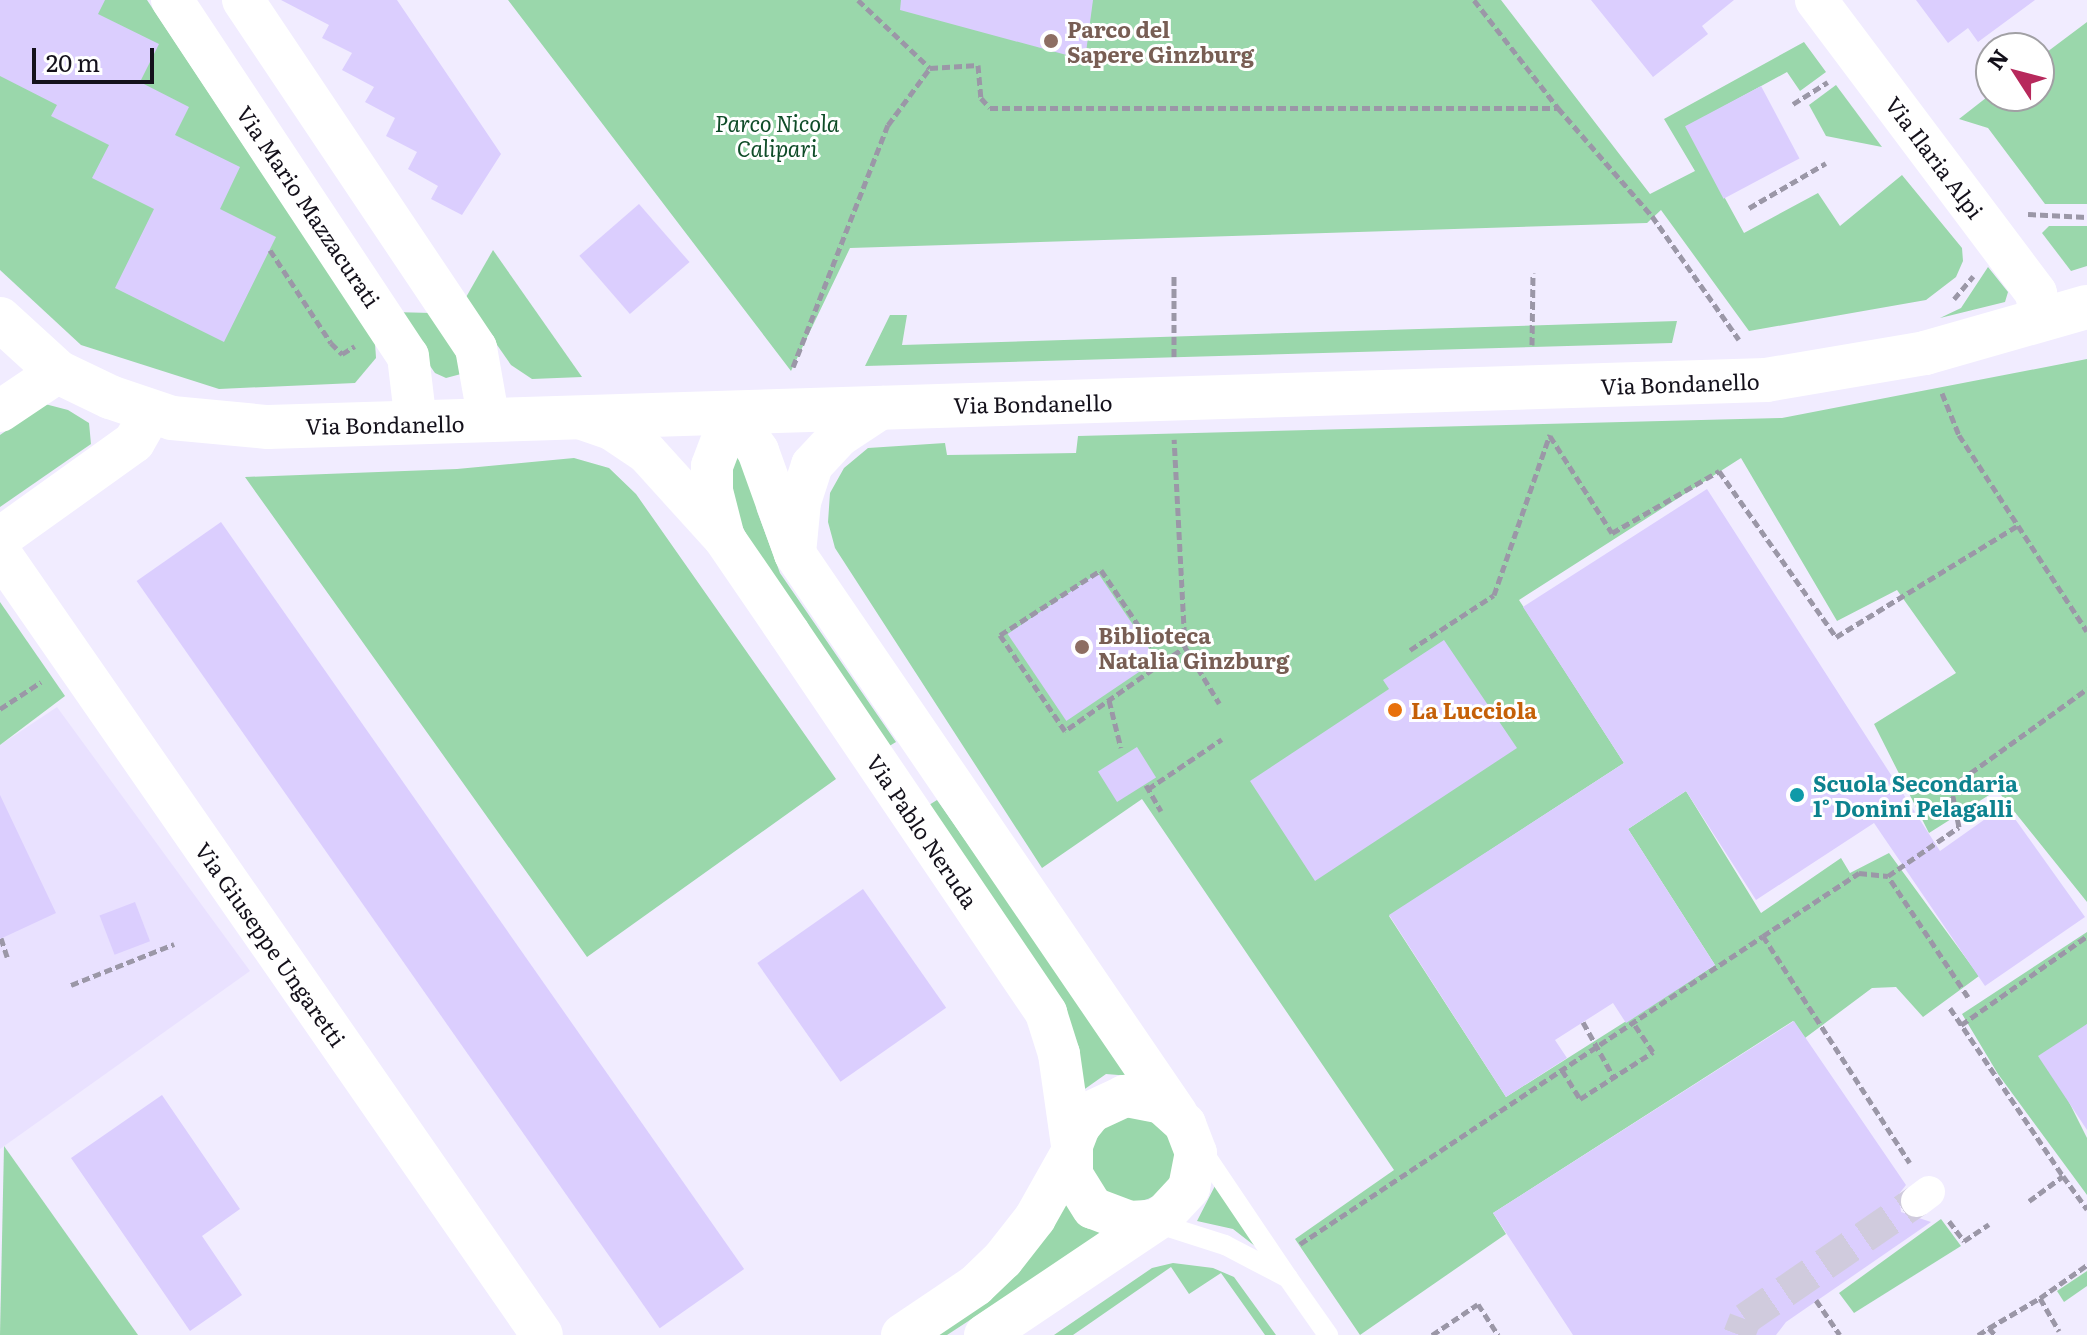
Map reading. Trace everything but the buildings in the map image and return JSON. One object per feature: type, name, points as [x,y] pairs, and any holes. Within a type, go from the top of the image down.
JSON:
[{"type":"street","name":"Via Mario Mazzacurati","points":[[172,0],[408,356],[416,423]]},
{"type":"street","points":[[243,0],[476,348],[489,421]]},
{"type":"street","name":"Via Ilaria Alpi","points":[[1816,0],[2036,293],[2041,320]]},
{"type":"street","name":"Via Bondanello","points":[[0,319],[58,372],[151,413],[268,427],[1766,380],[1925,353],[2087,307]]},
{"type":"street","points":[[0,411],[58,372]]},
{"type":"street","points":[[795,554],[800,502],[812,465],[839,436],[883,407]]},
{"type":"street","points":[[0,538],[134,442],[151,413]]},
{"type":"street","points":[[732,413],[758,451],[795,554],[1184,1124],[1196,1162],[1189,1188],[1165,1214],[1148,1221],[985,1335]]},
{"type":"street","name":"Via Pablo Neruda","points":[[724,538],[714,501],[712,466],[732,413]]},
{"type":"street","name":"Via Pablo Neruda","points":[[579,418],[632,440],[724,538],[1046,1013],[1059,1054],[1071,1150]]},
{"type":"street","name":"Via Giuseppe Ungaretti","points":[[0,553],[542,1335]]},
{"type":"street","points":[[889,780],[929,752]]},
{"type":"street","points":[[902,1335],[976,1285],[1003,1259],[1035,1218],[1091,1112],[1125,1096],[1162,1103],[1184,1124]]},
{"type":"street","points":[[1071,1150],[1072,1175],[1093,1208],[1129,1222],[1148,1221]]},
{"type":"lane","points":[[1184,1124],[1328,1335]]},
{"type":"lane","points":[[1148,1221],[1225,1245],[1288,1278]]},
{"type":"path","points":[[858,0],[930,68],[978,65],[981,98],[990,108],[1558,108]]},
{"type":"path","points":[[1474,0],[1558,108],[1652,216],[1744,347]]},
{"type":"path","points":[[791,371],[888,125],[930,68]]},
{"type":"path","points":[[1793,104],[1838,75]]},
{"type":"path","points":[[1749,208],[1826,163]]},
{"type":"path","points":[[2022,214],[2087,217]]},
{"type":"path","points":[[270,250],[342,354],[355,347],[362,334]]},
{"type":"path","points":[[1531,358],[1533,273]]},
{"type":"path","points":[[1174,276],[1174,370]]},
{"type":"path","points":[[1925,353],[1959,435],[2087,631]]},
{"type":"path","points":[[1410,650],[1494,595],[1553,426]]},
{"type":"path","points":[[1173,428],[1185,647],[1219,703]]},
{"type":"path","points":[[1550,436],[1612,533],[1719,471],[1836,637],[2017,526]]},
{"type":"path","points":[[1163,662],[1101,570],[1000,635],[1065,731],[1185,647]]},
{"type":"path","points":[[0,709],[51,675]]},
{"type":"path","points":[[1297,1246],[1859,873],[1888,876],[1959,827],[1951,787],[2087,689]]},
{"type":"path","points":[[1109,700],[1121,748]]},
{"type":"path","points":[[1161,811],[1147,787],[1222,739]]},
{"type":"path","points":[[1888,876],[1968,997]]},
{"type":"path","points":[[1763,936],[1923,1196],[1964,1241],[1989,1224]]},
{"type":"path","points":[[1961,1025],[2087,936]]},
{"type":"path","points":[[1,938],[7,957]]},
{"type":"path","points":[[71,985],[174,944]]},
{"type":"path","points":[[1950,1008],[2087,1209]]},
{"type":"path","points":[[1583,1022],[1613,1076]]},
{"type":"path","points":[[1562,1070],[1580,1099],[1653,1052],[1633,1022]]},
{"type":"path","points":[[2029,1201],[2063,1176]]},
{"type":"path","points":[[1978,1335],[2087,1265]]},
{"type":"path","points":[[2040,1298],[2059,1331]]},
{"type":"path","points":[[1816,1300],[1840,1335]]},
{"type":"path","points":[[1432,1335],[1478,1304],[1498,1335]]},
{"type":"path","points":[[1989,1328],[1995,1335]]},
{"type":"shaded area","points":[[57,707],[250,971],[0,1149],[0,745]]},
{"type":"green space","points":[[0,0],[147,0],[375,343],[376,358],[355,383],[219,389],[81,345],[0,270]]},
{"type":"green space","name":"Parco Nicola Calipari","points":[[508,0],[1501,0],[1650,194],[1695,171],[1664,119],[1804,42],[1826,72],[1800,91],[1787,72],[1686,127],[1744,233],[1818,193],[1840,226],[1902,175],[1962,248],[1963,261],[1956,277],[1926,300],[1749,331],[1661,210],[1647,223],[850,248],[791,371]]},
{"type":"green space","points":[[2087,22],[2087,204],[2045,204],[1988,128],[1959,119],[1975,106],[1975,112],[2055,112],[2055,46]]},
{"type":"green space","points":[[1836,85],[1882,147],[1826,136],[1809,105]]},
{"type":"green space","points":[[2049,226],[2087,226],[2087,266],[2071,271],[2042,233]]},
{"type":"green space","points":[[493,250],[582,377],[532,379],[511,365],[465,299]]},
{"type":"green space","points":[[1988,267],[2008,292],[2005,302],[1940,318],[1961,308]]},
{"type":"green space","points":[[392,312],[432,313],[466,367],[461,374],[446,378],[435,373]]},
{"type":"green space","points":[[890,315],[907,315],[902,345],[1677,321],[1672,343],[865,366]]},
{"type":"green space","points":[[2087,359],[2087,902],[1997,790],[1929,833],[1874,724],[1956,673],[1897,590],[1837,621],[1741,458],[1519,600],[1624,763],[1389,916],[1506,1097],[1715,965],[1628,829],[1686,791],[1761,913],[1841,858],[1850,873],[1889,853],[1979,976],[1923,1017],[1896,987],[1872,988],[1805,1038],[1793,1021],[1493,1213],[1506,1234],[1360,1335],[1295,1239],[1394,1170],[1142,799],[1042,868],[835,548],[828,522],[830,493],[844,468],[868,448],[945,443],[947,455],[1076,453],[1078,436],[1782,418]]},
{"type":"green space","points":[[45,404],[68,410],[89,423],[91,444],[0,507],[0,435]]},
{"type":"green space","points":[[745,448],[757,511],[780,573],[896,742],[886,748],[771,582],[739,520],[722,458]]},
{"type":"green space","points":[[574,458],[609,468],[636,494],[836,779],[587,957],[245,477],[457,469]]},
{"type":"green space","points":[[0,602],[65,696],[0,745]]},
{"type":"green space","points":[[937,800],[1131,1076],[1106,1074],[1082,1091],[929,805]]},
{"type":"green space","points":[[2087,932],[2087,1024],[2069,1102],[2087,1138],[2087,1195],[1998,1074],[1962,1014]]},
{"type":"green space","points":[[1132,1116],[1156,1123],[1168,1135],[1175,1159],[1168,1183],[1156,1195],[1132,1202],[1108,1195],[1096,1183],[1089,1159],[1096,1135],[1108,1123]]},
{"type":"green space","points":[[4,1146],[138,1335],[0,1335]]},
{"type":"green space","points":[[1217,1182],[1269,1257],[1233,1229],[1197,1221]]},
{"type":"green space","points":[[1065,1199],[1105,1232],[947,1335],[929,1335]]},
{"type":"green space","points":[[1941,1219],[1961,1246],[1854,1313],[1839,1293]]},
{"type":"green space","points":[[1173,1263],[1213,1268],[1234,1277],[1276,1335],[1265,1335],[1221,1273],[1189,1294],[1171,1267],[1073,1335],[1054,1335],[1152,1268]]},
{"type":"green space","points":[[2087,1271],[2087,1286],[2064,1302],[2057,1291]]},
{"type":"tunnel","points":[[1739,1335],[1745,1319],[1917,1201]]},
{"type":"place","name":"Parco del Sapere Ginzburg","points":[[1051,41]]},
{"type":"place","name":"Biblioteca Natalia Ginzburg","points":[[1082,647]]},
{"type":"place","name":"La Lucciola","points":[[1395,710]]},
{"type":"place","name":"Scuola Secondaria 1° Donini Pelagalli","points":[[1797,795]]}]
